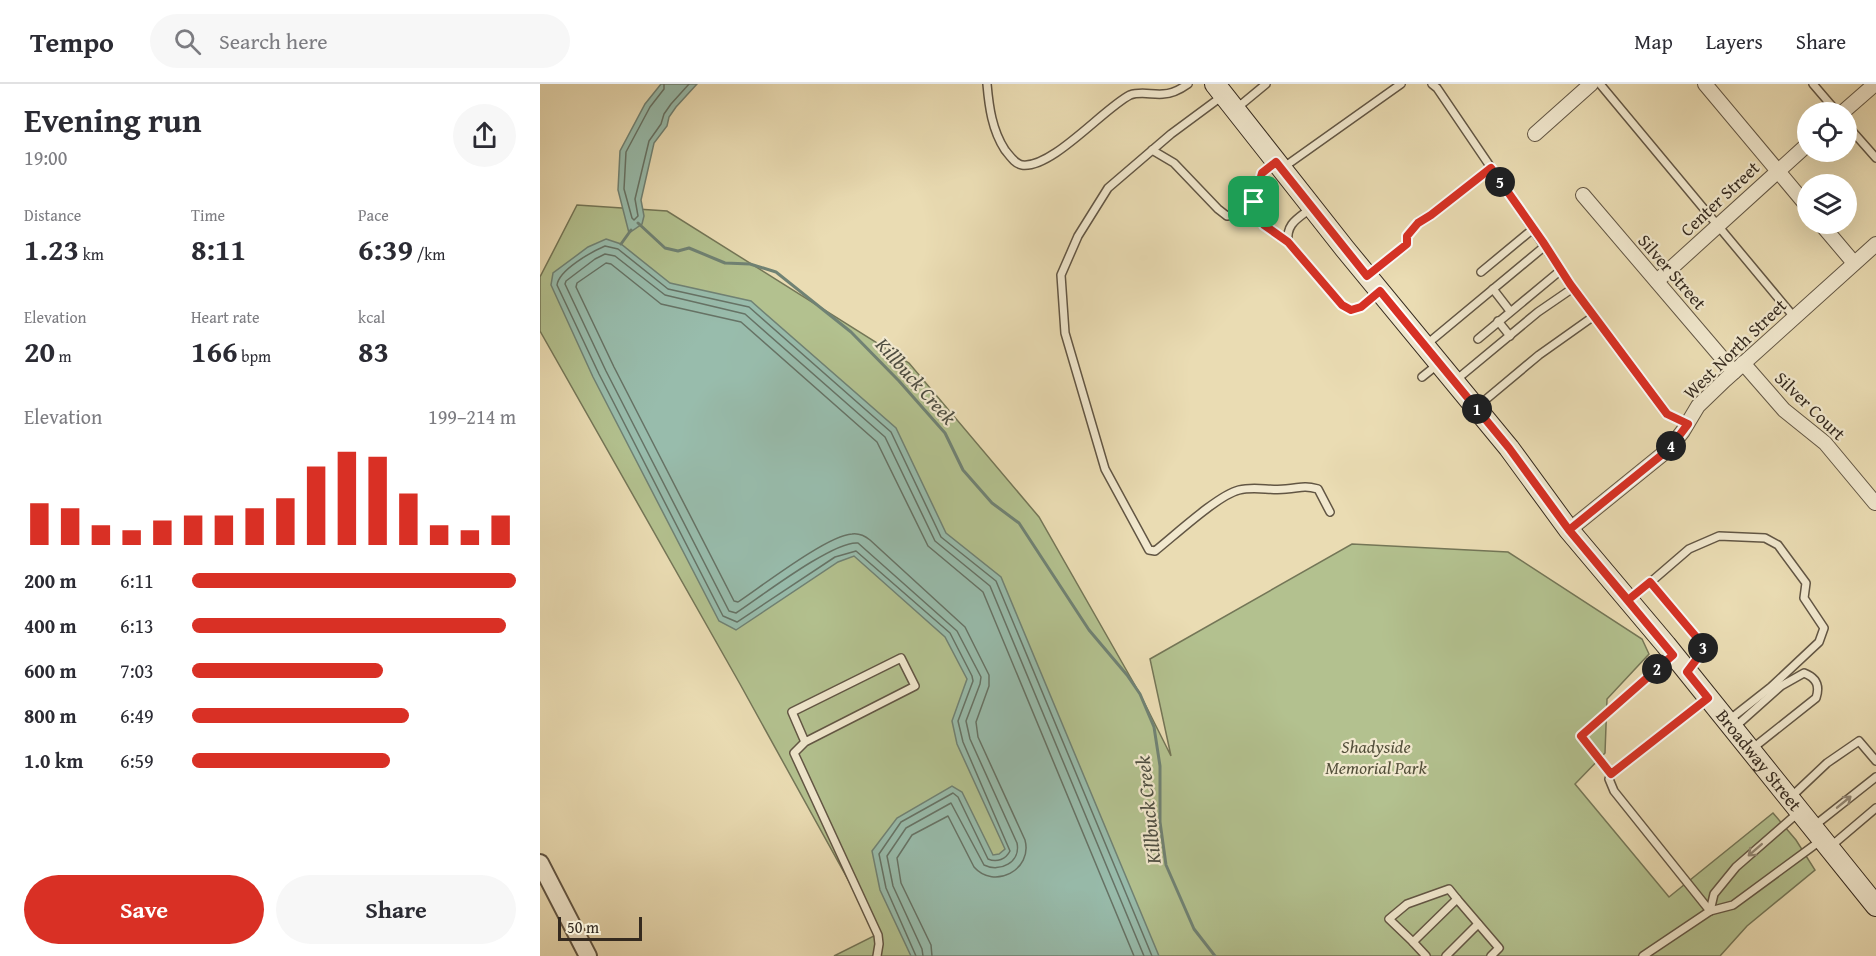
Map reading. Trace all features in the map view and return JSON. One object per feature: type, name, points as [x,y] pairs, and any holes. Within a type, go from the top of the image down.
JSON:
[{"type":"main road","name":"Broadway Street","points":[[1224,96],[1373,283],[1509,448],[1569,530],[1876,906]]},
{"type":"street","points":[[1535,134],[1591,84]]},
{"type":"street","points":[[1705,84],[1797,195]]},
{"type":"street","points":[[1854,102],[1875,84]]},
{"type":"street","name":"Center Street","points":[[1657,281],[1797,154]]},
{"type":"street","name":"Silver Street","points":[[1583,195],[1657,281],[1738,368]]},
{"type":"street","points":[[1829,234],[1854,263]]},
{"type":"street","name":"West North Street","points":[[1569,530],[1669,449],[1698,406],[1876,244]]},
{"type":"street","name":"Silver Court","points":[[1738,368],[1825,443],[1875,502]]},
{"type":"street","points":[[540,863],[588,956]]},
{"type":"lane","points":[[987,84],[988,102],[994,126],[1004,148],[1013,160],[1021,165],[1043,160],[1071,142],[1132,94],[1163,94],[1176,91],[1188,84]]},
{"type":"lane","points":[[1266,84],[1224,96],[1152,150],[1108,188],[1078,236],[1060,275],[1065,333],[1105,469],[1149,550],[1155,551],[1224,497],[1238,490],[1285,489],[1305,486],[1318,489],[1330,512]]},
{"type":"lane","points":[[1152,150],[1174,163],[1227,216],[1239,214],[1254,202],[1262,173],[1279,165],[1401,84]]},
{"type":"lane","points":[[1432,84],[1437,87],[1573,288],[1667,414],[1688,424]]},
{"type":"lane","points":[[1600,84],[1794,317]]},
{"type":"lane","points":[[1813,84],[1828,102]]},
{"type":"lane","points":[[1857,136],[1876,158]]},
{"type":"lane","points":[[1254,202],[1264,225],[1288,242],[1342,305],[1351,310],[1361,307],[1373,283],[1407,244],[1407,236],[1418,223],[1491,168]]},
{"type":"lane","points":[[1288,242],[1287,232],[1292,223],[1312,207]]},
{"type":"lane","points":[[1481,272],[1533,229]]},
{"type":"lane","points":[[1425,345],[1545,246]]},
{"type":"lane","points":[[1478,339],[1561,270]]},
{"type":"lane","points":[[1454,381],[1538,312],[1573,288]]},
{"type":"lane","points":[[1493,290],[1510,311]]},
{"type":"lane","points":[[1476,407],[1539,355],[1594,316]]},
{"type":"lane","points":[[1498,321],[1510,336]]},
{"type":"lane","points":[[1422,377],[1439,363]]},
{"type":"lane","points":[[1628,600],[1689,549],[1719,536],[1765,538],[1778,545],[1806,584],[1804,597],[1824,628],[1819,642],[1730,725]]},
{"type":"lane","points":[[1650,582],[1703,645],[1702,652],[1687,672]]},
{"type":"lane","points":[[1673,655],[1581,736],[1611,774],[1610,786],[1710,911]]},
{"type":"lane","points":[[805,742],[792,712],[901,658],[915,686],[805,742],[794,753],[878,935],[877,956]]},
{"type":"lane","points":[[1730,725],[1795,677],[1804,673],[1811,675],[1817,682],[1819,689],[1816,698],[1750,750]]},
{"type":"lane","points":[[1611,774],[1708,698]]},
{"type":"lane","points":[[1710,911],[1714,894],[1794,805],[1827,763],[1859,741],[1876,761]]},
{"type":"lane","points":[[1821,838],[1876,777]]},
{"type":"lane","points":[[1643,956],[1710,911],[1734,905],[1821,838],[1876,808]]},
{"type":"lane","points":[[1426,956],[1389,919],[1407,904],[1449,889],[1499,948],[1491,956]]},
{"type":"lane","points":[[1413,942],[1457,899]]},
{"type":"lane","points":[[1446,956],[1478,924]]},
{"type":"green space","name":"Shadyside Memorial Park","points":[[577,205],[667,211],[909,363],[1039,517],[1140,694],[1171,756],[1150,659],[1352,544],[1508,552],[1642,639],[1649,654],[1607,699],[1605,753],[1575,784],[1669,897],[1773,813],[1796,840],[1815,870],[1747,926],[1720,956],[834,956],[878,934],[740,684],[540,331],[540,277]]},
{"type":"water","points":[[661,84],[697,84],[676,107],[669,117],[667,126],[654,143],[641,200],[644,216],[642,224],[629,233],[618,190],[620,151],[645,104]]},
{"type":"water","points":[[606,239],[621,244],[670,283],[751,301],[896,428],[946,533],[1001,577],[1159,956],[911,956],[880,890],[872,851],[897,818],[952,786],[962,792],[993,855],[1005,849],[957,744],[952,721],[967,679],[945,637],[854,556],[838,562],[736,630],[719,621],[593,377],[551,285],[553,273],[588,247]]},
{"type":"waterway","name":"Killbuck Creek","points":[[638,223],[665,248],[678,251],[689,248],[725,263],[750,264],[776,272],[851,332],[899,381],[945,433],[963,470],[992,503],[1019,523],[1089,630],[1140,694],[1154,727],[1160,766],[1160,822],[1166,865],[1194,929],[1215,956]]},
{"type":"waterway","points":[[621,244],[631,230]]},
{"type":"route","points":[[1254,202],[1257,184],[1262,173],[1276,162],[1367,276],[1407,244],[1407,236],[1418,223],[1491,168],[1570,284],[1667,414],[1688,424],[1669,449],[1569,530],[1628,600],[1650,582],[1704,649],[1687,672],[1708,698],[1611,774],[1581,736],[1673,655],[1569,530],[1509,448],[1380,291],[1361,307],[1351,310],[1342,305],[1288,242],[1264,225],[1254,202]]}]
